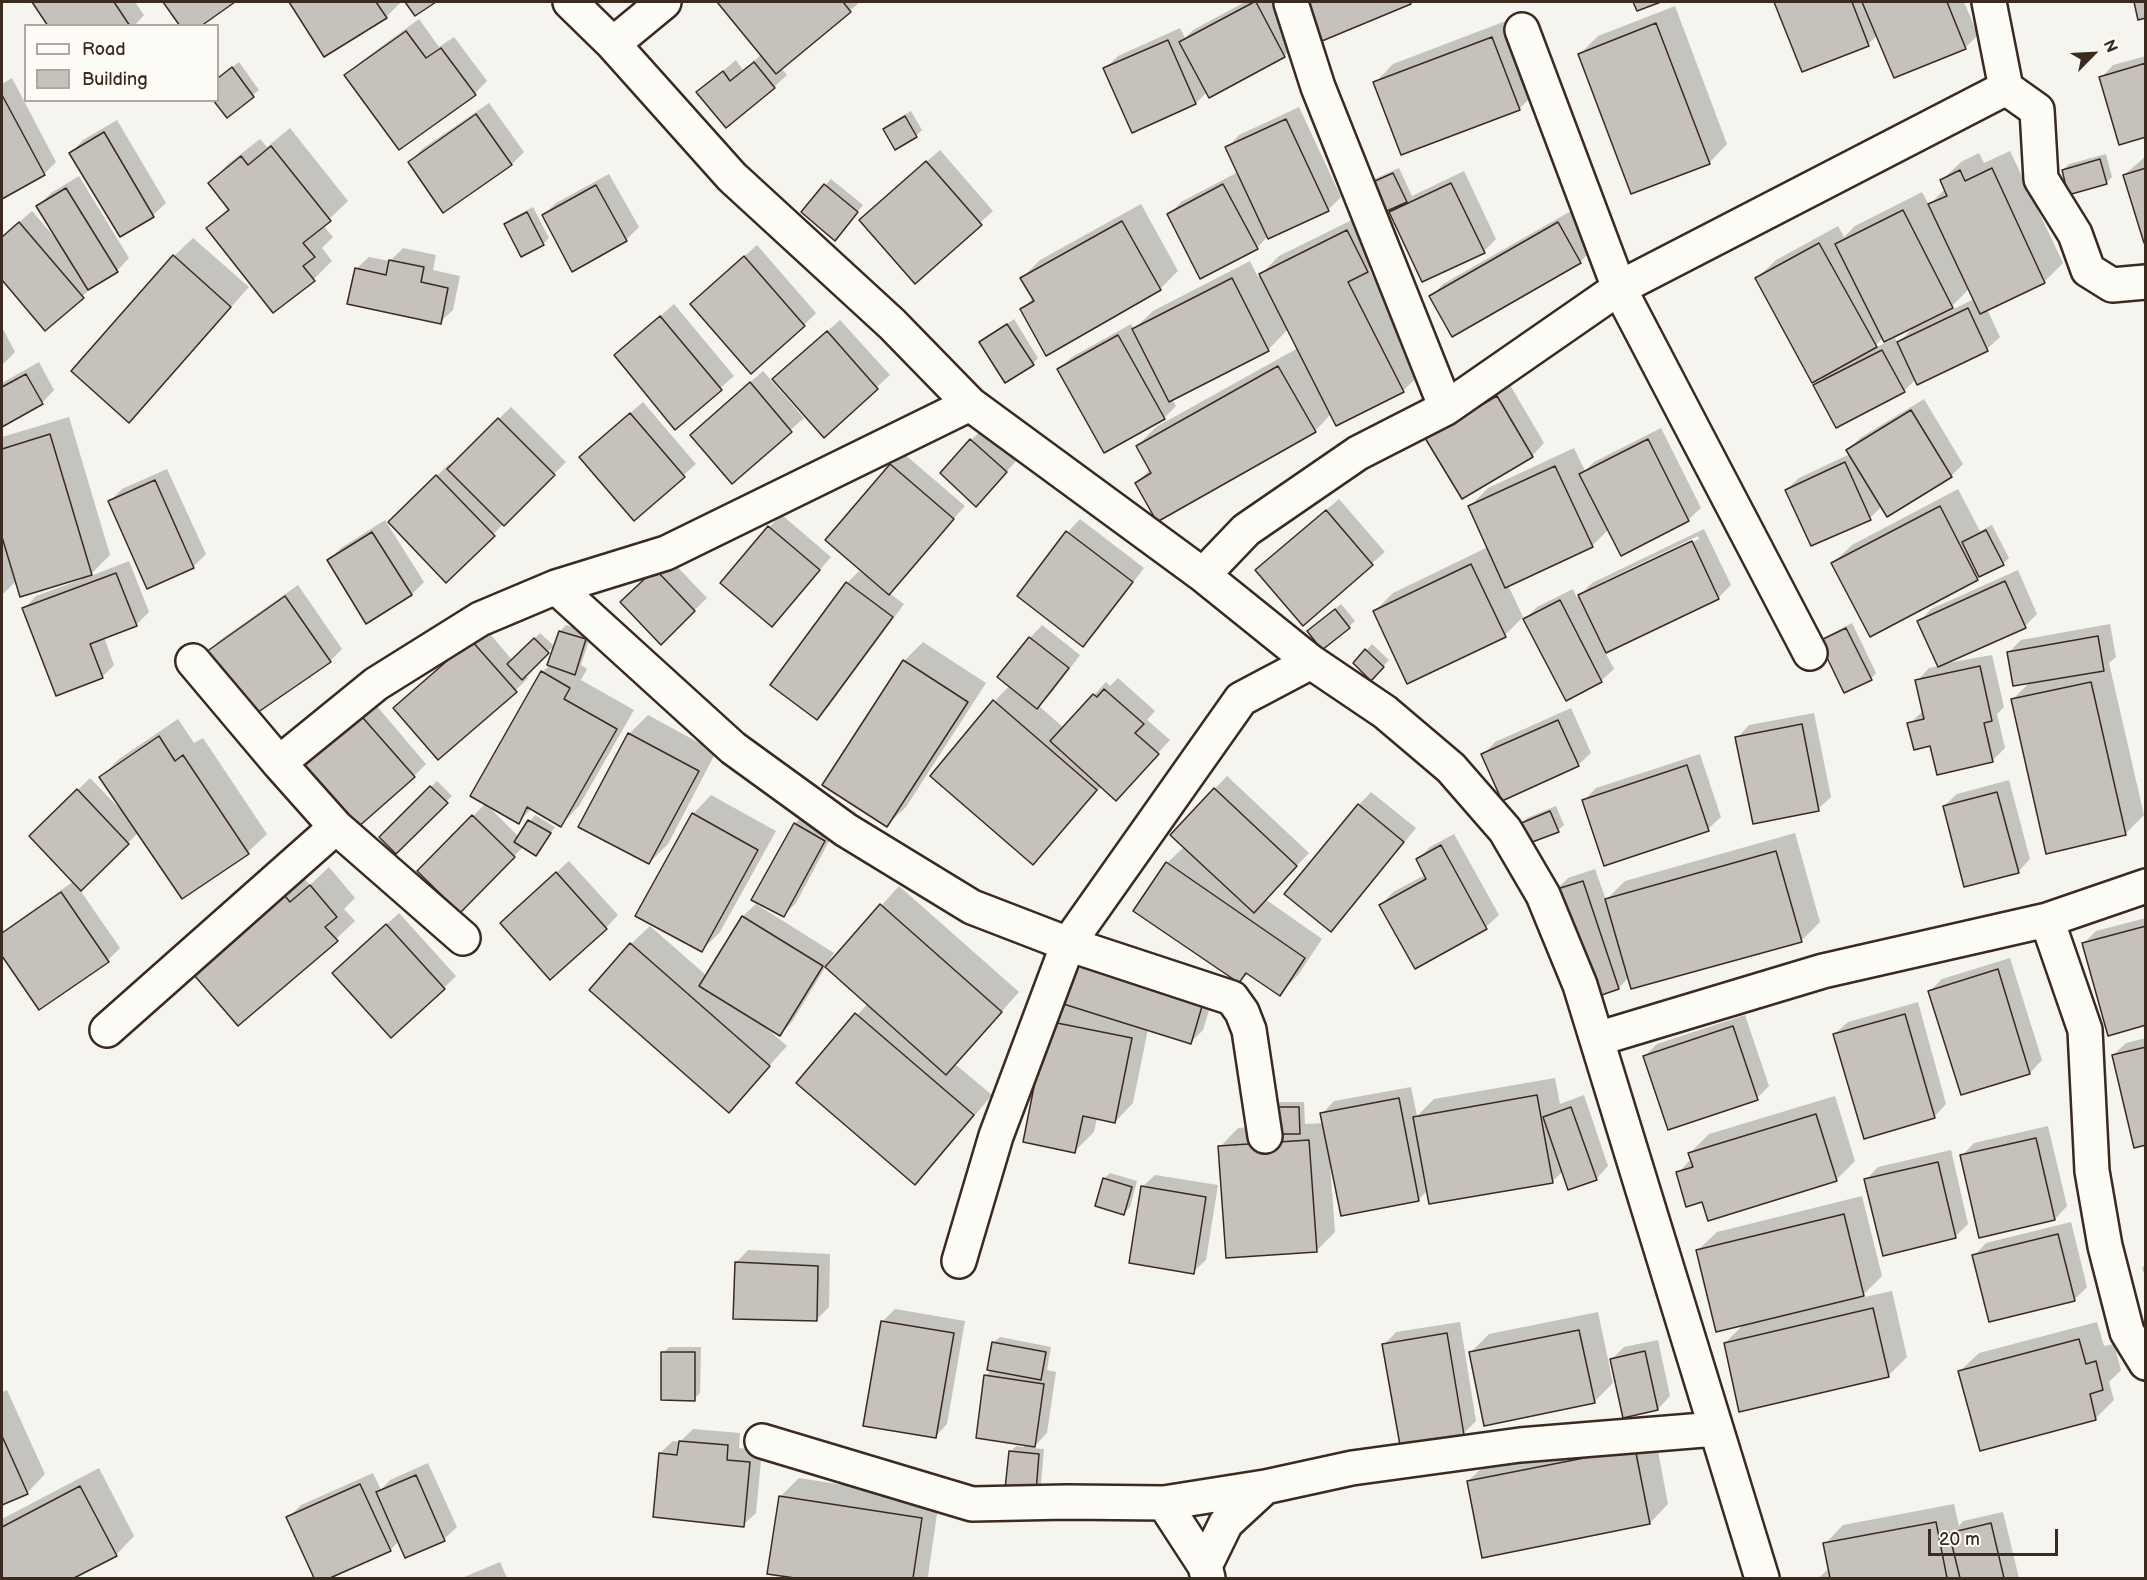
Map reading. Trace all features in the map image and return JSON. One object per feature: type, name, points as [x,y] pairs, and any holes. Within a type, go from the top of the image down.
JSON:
[{"type":"street","points":[[570,2],[613,44],[732,177],[892,324],[970,404],[1203,575],[1311,662],[1385,712],[1451,768],[1505,830],[1543,895],[1580,985],[1762,1578]]},
{"type":"street","points":[[613,44],[664,2]]},
{"type":"street","points":[[1989,2],[2006,88],[2037,110],[2041,179],[2075,234],[2088,270],[2112,285],[2145,282]]},
{"type":"street","points":[[1291,3],[1318,87],[1446,408]]},
{"type":"street","points":[[1522,30],[1619,288],[1810,653]]},
{"type":"street","points":[[1203,575],[1255,523],[1358,453],[1446,408],[1619,288],[2006,88]]},
{"type":"street","points":[[279,763],[385,678],[480,619],[556,587],[666,553],[970,404]]},
{"type":"street","points":[[556,587],[733,748],[846,830],[972,907],[1068,944],[1232,998],[1242,1012],[1249,1030],[1265,1136]]},
{"type":"street","points":[[193,661],[336,827],[463,938]]},
{"type":"street","points":[[959,1261],[996,1136],[1068,944],[1241,699],[1311,662]]},
{"type":"street","points":[[107,1030],[336,827]]},
{"type":"street","points":[[1597,1039],[1822,970],[2047,920],[2145,886]]},
{"type":"street","points":[[2047,920],[2085,1030],[2092,1171],[2105,1246],[2127,1332],[2145,1363]]},
{"type":"street","points":[[762,1441],[972,1504],[1164,1503],[1265,1487],[1352,1468],[1520,1445],[1716,1429]]},
{"type":"street","points":[[1207,1572],[1226,1523],[1265,1487]]},
{"type":"street","points":[[1164,1503],[1207,1572]]},
{"type":"building","points":[[32,2],[114,2],[129,24],[47,24]]},
{"type":"building","points":[[163,2],[235,2],[204,24],[179,24]]},
{"type":"building","points":[[289,2],[376,2],[387,18],[324,57]]},
{"type":"building","points":[[405,2],[436,2],[415,16]]},
{"type":"building","points":[[717,2],[843,2],[851,12],[776,74]]},
{"type":"building","points":[[1254,2],[1285,57],[1209,98],[1179,42]]},
{"type":"building","points":[[1306,2],[1410,2],[1411,4],[1322,41]]},
{"type":"building","points":[[1633,2],[1661,2],[1637,11]]},
{"type":"building","points":[[1774,2],[1852,2],[1869,46],[1802,72]]},
{"type":"building","points":[[1862,2],[1947,2],[1966,49],[1894,78]]},
{"type":"building","points":[[2134,2],[2146,2],[2146,18],[2138,20]]},
{"type":"building","points":[[1656,23],[1710,164],[1631,194],[1578,54]]},
{"type":"building","points":[[406,31],[426,58],[441,48],[476,95],[399,150],[344,75]]},
{"type":"building","points":[[1492,37],[1520,110],[1401,155],[1373,82]]},
{"type":"building","points":[[1168,40],[1196,104],[1132,133],[1103,68]]},
{"type":"building","points":[[754,62],[775,88],[726,128],[696,92],[723,71],[730,81]]},
{"type":"building","points":[[2146,63],[2146,137],[2119,145],[2099,77]]},
{"type":"building","points":[[232,67],[254,97],[227,118],[215,102],[219,102],[219,77]]},
{"type":"building","points":[[2,95],[45,175],[2,199]]},
{"type":"building","points":[[476,114],[512,165],[443,213],[408,162]]},
{"type":"building","points":[[905,116],[917,137],[895,150],[883,129]]},
{"type":"building","points":[[1286,119],[1329,211],[1268,239],[1225,147]]},
{"type":"building","points":[[104,132],[154,217],[120,237],[69,153]]},
{"type":"building","points":[[271,146],[331,221],[303,243],[315,257],[303,266],[315,281],[273,313],[206,228],[229,210],[208,183],[241,156],[248,165]]},
{"type":"building","points":[[2100,159],[2107,184],[2068,195],[2062,170]]},
{"type":"building","points":[[926,161],[982,225],[915,284],[859,220]]},
{"type":"building","points":[[1992,168],[2045,283],[1980,314],[1928,204],[1947,196],[1940,180],[1960,170],[1965,181]]},
{"type":"building","points":[[2146,168],[2146,242],[2144,243],[2123,175]]},
{"type":"building","points":[[1393,173],[1407,202],[1378,215],[1364,186]]},
{"type":"building","points":[[1451,183],[1485,253],[1422,282],[1389,212]]},
{"type":"building","points":[[824,184],[858,212],[835,241],[801,212]]},
{"type":"building","points":[[1223,184],[1258,249],[1200,279],[1167,214]]},
{"type":"building","points":[[596,185],[627,241],[572,272],[542,215]]},
{"type":"building","points":[[66,188],[118,272],[88,290],[36,206]]},
{"type":"building","points":[[1903,210],[1953,308],[1884,342],[1835,244]]},
{"type":"building","points":[[527,212],[544,245],[521,257],[504,224]]},
{"type":"building","points":[[1122,221],[1161,290],[1046,356],[1020,309],[1034,301],[1020,278]]},
{"type":"building","points":[[19,222],[84,298],[45,331],[2,280],[2,237]]},
{"type":"building","points":[[1558,222],[1581,263],[1452,337],[1429,296]]},
{"type":"building","points":[[1347,230],[1368,272],[1348,282],[1404,392],[1336,426],[1259,274]]},
{"type":"building","points":[[1819,243],[1877,347],[1812,383],[1755,278]]},
{"type":"building","points":[[173,255],[231,307],[129,423],[71,371]]},
{"type":"building","points":[[744,256],[805,326],[751,374],[690,304]]},
{"type":"building","points":[[389,260],[424,267],[421,282],[448,288],[441,324],[347,304],[355,268],[386,275]]},
{"type":"building","points":[[1232,278],[1269,351],[1169,402],[1132,329]]},
{"type":"building","points":[[1968,308],[1988,351],[1917,385],[1897,342]]},
{"type":"building","points":[[660,316],[722,390],[675,430],[614,355]]},
{"type":"building","points":[[1007,324],[1034,365],[1005,383],[979,342]]},
{"type":"building","points":[[827,331],[878,389],[824,438],[772,379]]},
{"type":"building","points":[[1118,335],[1165,419],[1104,453],[1057,369]]},
{"type":"building","points":[[1882,350],[1905,392],[1836,428],[1813,385]]},
{"type":"building","points":[[1278,366],[1316,432],[1157,522],[1135,483],[1151,473],[1136,446]]},
{"type":"building","points":[[26,374],[43,404],[2,427],[2,387]]},
{"type":"building","points":[[750,382],[792,432],[732,484],[690,435]]},
{"type":"building","points":[[1497,396],[1533,457],[1462,499],[1425,438]]},
{"type":"building","points":[[1911,410],[1952,477],[1887,517],[1846,450]]},
{"type":"building","points":[[630,413],[685,477],[634,521],[579,457]]},
{"type":"building","points":[[498,418],[555,475],[504,526],[447,469]]},
{"type":"building","points":[[50,434],[92,575],[20,597],[2,537],[2,449]]},
{"type":"building","points":[[970,439],[1007,472],[976,507],[940,473]]},
{"type":"building","points":[[1648,439],[1689,521],[1621,556],[1579,474]]},
{"type":"building","points":[[1845,462],[1871,520],[1811,546],[1785,490]]},
{"type":"building","points":[[890,464],[954,519],[889,595],[825,540]]},
{"type":"building","points":[[1555,466],[1593,547],[1505,588],[1468,506]]},
{"type":"building","points":[[436,475],[495,536],[446,583],[388,522]]},
{"type":"building","points":[[155,480],[194,568],[147,589],[108,501]]},
{"type":"building","points":[[1940,506],[1978,580],[1870,637],[1831,563]]},
{"type":"building","points":[[1326,510],[1373,565],[1303,626],[1255,570]]},
{"type":"building","points":[[768,526],[820,570],[772,627],[720,583]]},
{"type":"building","points":[[1986,530],[2004,565],[1979,577],[1962,542]]},
{"type":"building","points":[[1066,531],[1133,582],[1083,647],[1017,596]]},
{"type":"building","points":[[372,532],[412,595],[366,624],[327,560]]},
{"type":"building","points":[[1692,541],[1719,599],[1606,653],[1578,595]]},
{"type":"building","points":[[1471,564],[1506,637],[1407,684],[1373,611]]},
{"type":"building","points":[[655,569],[695,611],[661,645],[620,602]]},
{"type":"building","points":[[116,573],[137,626],[90,644],[103,678],[56,696],[22,608]]},
{"type":"building","points":[[2005,581],[2026,628],[1938,667],[1917,621]]},
{"type":"building","points":[[846,582],[893,617],[817,720],[770,685]]},
{"type":"building","points":[[285,596],[331,662],[251,717],[206,652]]},
{"type":"building","points":[[1560,600],[1602,682],[1566,701],[1523,619]]},
{"type":"building","points":[[1335,609],[1350,628],[1322,650],[1307,631]]},
{"type":"building","points":[[1846,628],[1872,680],[1844,693],[1819,641]]},
{"type":"building","points":[[559,631],[586,639],[575,675],[547,665]]},
{"type":"building","points":[[2098,636],[2104,671],[2013,686],[2007,652]]},
{"type":"building","points":[[1029,637],[1069,668],[1037,709],[997,677]]},
{"type":"building","points":[[534,638],[549,653],[522,680],[507,664]]},
{"type":"building","points":[[471,640],[517,692],[438,760],[393,708]]},
{"type":"building","points":[[1365,649],[1384,667],[1371,681],[1353,663]]},
{"type":"building","points":[[903,660],[968,702],[887,827],[822,785]]},
{"type":"building","points":[[1980,666],[1992,721],[1984,723],[1993,762],[1937,775],[1930,746],[1914,750],[1907,723],[1924,719],[1915,680]]},
{"type":"building","points":[[541,671],[570,688],[564,699],[617,729],[561,827],[527,807],[519,824],[470,796]]},
{"type":"building","points":[[2091,682],[2126,835],[2046,854],[2011,699]]},
{"type":"building","points":[[1104,689],[1144,724],[1135,733],[1159,754],[1116,801],[1050,741],[1093,694],[1097,697]]},
{"type":"building","points":[[993,700],[1097,790],[1033,865],[930,776]]},
{"type":"building","points":[[356,710],[415,777],[357,828],[299,760]]},
{"type":"building","points":[[1558,720],[1579,766],[1502,801],[1481,754]]},
{"type":"building","points":[[1802,724],[1819,811],[1753,824],[1735,737]]},
{"type":"building","points":[[628,733],[699,771],[649,864],[578,827]]},
{"type":"building","points":[[159,736],[175,761],[183,755],[249,854],[182,899],[99,777]]},
{"type":"building","points":[[1687,765],[1709,831],[1604,866],[1582,800]]},
{"type":"building","points":[[430,786],[448,803],[396,854],[379,837]]},
{"type":"building","points":[[1214,788],[1297,866],[1254,913],[1170,835]]},
{"type":"building","points":[[77,789],[129,844],[81,891],[29,836]]},
{"type":"building","points":[[1997,792],[2019,873],[1964,887],[1943,806]]},
{"type":"building","points":[[1358,804],[1404,842],[1331,932],[1284,894]]},
{"type":"building","points":[[1550,811],[1559,832],[1527,844],[1519,824]]},
{"type":"building","points":[[692,813],[758,850],[702,952],[635,916]]},
{"type":"building","points":[[472,815],[515,857],[460,913],[417,871]]},
{"type":"building","points":[[528,820],[551,833],[536,856],[514,842]]},
{"type":"building","points":[[794,823],[825,841],[784,917],[751,900]]},
{"type":"building","points":[[1441,845],[1487,929],[1415,969],[1379,905],[1426,879],[1416,859]]},
{"type":"building","points":[[1776,851],[1802,942],[1631,989],[1605,899]]},
{"type":"building","points":[[1166,862],[1305,958],[1280,996],[1246,973],[1239,983],[1133,911]]},
{"type":"building","points":[[556,872],[607,929],[550,980],[500,923]]},
{"type":"building","points":[[1583,881],[1619,989],[1590,999],[1554,890]]},
{"type":"building","points":[[310,885],[337,917],[325,927],[338,941],[238,1026],[188,968],[279,889],[290,902]]},
{"type":"building","points":[[61,892],[109,962],[39,1010],[2,956],[2,933]]},
{"type":"building","points":[[880,904],[1002,1012],[946,1075],[825,967]]},
{"type":"building","points":[[742,916],[823,966],[780,1036],[699,986]]},
{"type":"building","points":[[386,924],[445,989],[391,1038],[332,973]]},
{"type":"building","points":[[2146,926],[2146,1025],[2108,1036],[2082,943]]},
{"type":"building","points":[[630,943],[770,1066],[729,1113],[589,990]]},
{"type":"building","points":[[1069,963],[1203,1003],[1191,1044],[1057,1002]]},
{"type":"building","points":[[1998,969],[2030,1074],[1961,1095],[1928,991]]},
{"type":"building","points":[[855,1013],[974,1115],[915,1185],[796,1083]]},
{"type":"building","points":[[1905,1014],[1935,1118],[1864,1139],[1833,1034]]},
{"type":"building","points":[[1047,1021],[1132,1038],[1115,1123],[1083,1116],[1075,1153],[1023,1142]]},
{"type":"building","points":[[1733,1026],[1758,1100],[1668,1130],[1643,1056]]},
{"type":"building","points":[[2146,1047],[2146,1145],[2134,1148],[2112,1055]]},
{"type":"building","points":[[1537,1095],[1553,1183],[1429,1204],[1413,1117]]},
{"type":"building","points":[[1399,1098],[1419,1201],[1341,1216],[1320,1113]]},
{"type":"building","points":[[1272,1107],[1299,1107],[1300,1134],[1273,1134]]},
{"type":"building","points":[[1571,1107],[1597,1180],[1568,1190],[1543,1117]]},
{"type":"building","points":[[1816,1114],[1837,1181],[1708,1221],[1702,1202],[1686,1207],[1676,1172],[1693,1167],[1688,1153]]},
{"type":"building","points":[[2036,1138],[2055,1220],[1979,1238],[1960,1155]]},
{"type":"building","points":[[1309,1140],[1317,1252],[1226,1258],[1218,1146]]},
{"type":"building","points":[[1938,1162],[1956,1238],[1883,1256],[1864,1179]]},
{"type":"building","points":[[1103,1178],[1132,1187],[1124,1215],[1095,1206]]},
{"type":"building","points":[[1141,1186],[1206,1197],[1194,1274],[1129,1263]]},
{"type":"building","points":[[1844,1214],[1864,1296],[1716,1332],[1696,1250]]},
{"type":"building","points":[[2058,1234],[2075,1301],[1989,1322],[1972,1255]]},
{"type":"building","points":[[735,1262],[818,1266],[817,1321],[733,1319]]},
{"type":"building","points":[[1873,1308],[1889,1377],[1739,1412],[1724,1343]]},
{"type":"building","points":[[881,1321],[954,1333],[936,1438],[863,1426]]},
{"type":"building","points":[[1579,1330],[1595,1403],[1484,1426],[1469,1352]]},
{"type":"building","points":[[1447,1333],[1464,1435],[1400,1445],[1382,1344]]},
{"type":"building","points":[[2079,1339],[2086,1364],[2096,1361],[2103,1390],[2090,1394],[2096,1420],[1980,1451],[1958,1371]]},
{"type":"building","points":[[992,1342],[1046,1352],[1041,1380],[987,1370]]},
{"type":"building","points":[[1645,1351],[1658,1410],[1623,1418],[1610,1359]]},
{"type":"building","points":[[661,1352],[695,1352],[695,1401],[661,1400]]},
{"type":"building","points":[[984,1375],[1044,1384],[1035,1447],[976,1438]]},
{"type":"building","points":[[2,1436],[28,1494],[2,1505]]},
{"type":"building","points":[[679,1441],[728,1445],[727,1460],[750,1462],[744,1527],[653,1517],[659,1453],[677,1455]]},
{"type":"building","points":[[1635,1448],[1650,1524],[1482,1558],[1467,1481]]},
{"type":"building","points":[[1009,1451],[1039,1454],[1036,1492],[1005,1489]]},
{"type":"building","points":[[416,1475],[445,1541],[405,1558],[376,1492]]},
{"type":"building","points":[[360,1484],[391,1551],[330,1578],[314,1578],[286,1517]]},
{"type":"building","points":[[80,1486],[117,1556],[74,1578],[2,1578],[2,1527]]},
{"type":"building","points":[[779,1496],[922,1518],[913,1578],[795,1578],[767,1574]]},
{"type":"building","points":[[1936,1522],[1947,1578],[1830,1578],[1823,1543]]},
{"type":"building","points":[[1991,1523],[2004,1578],[1960,1578],[1949,1533]]}]
